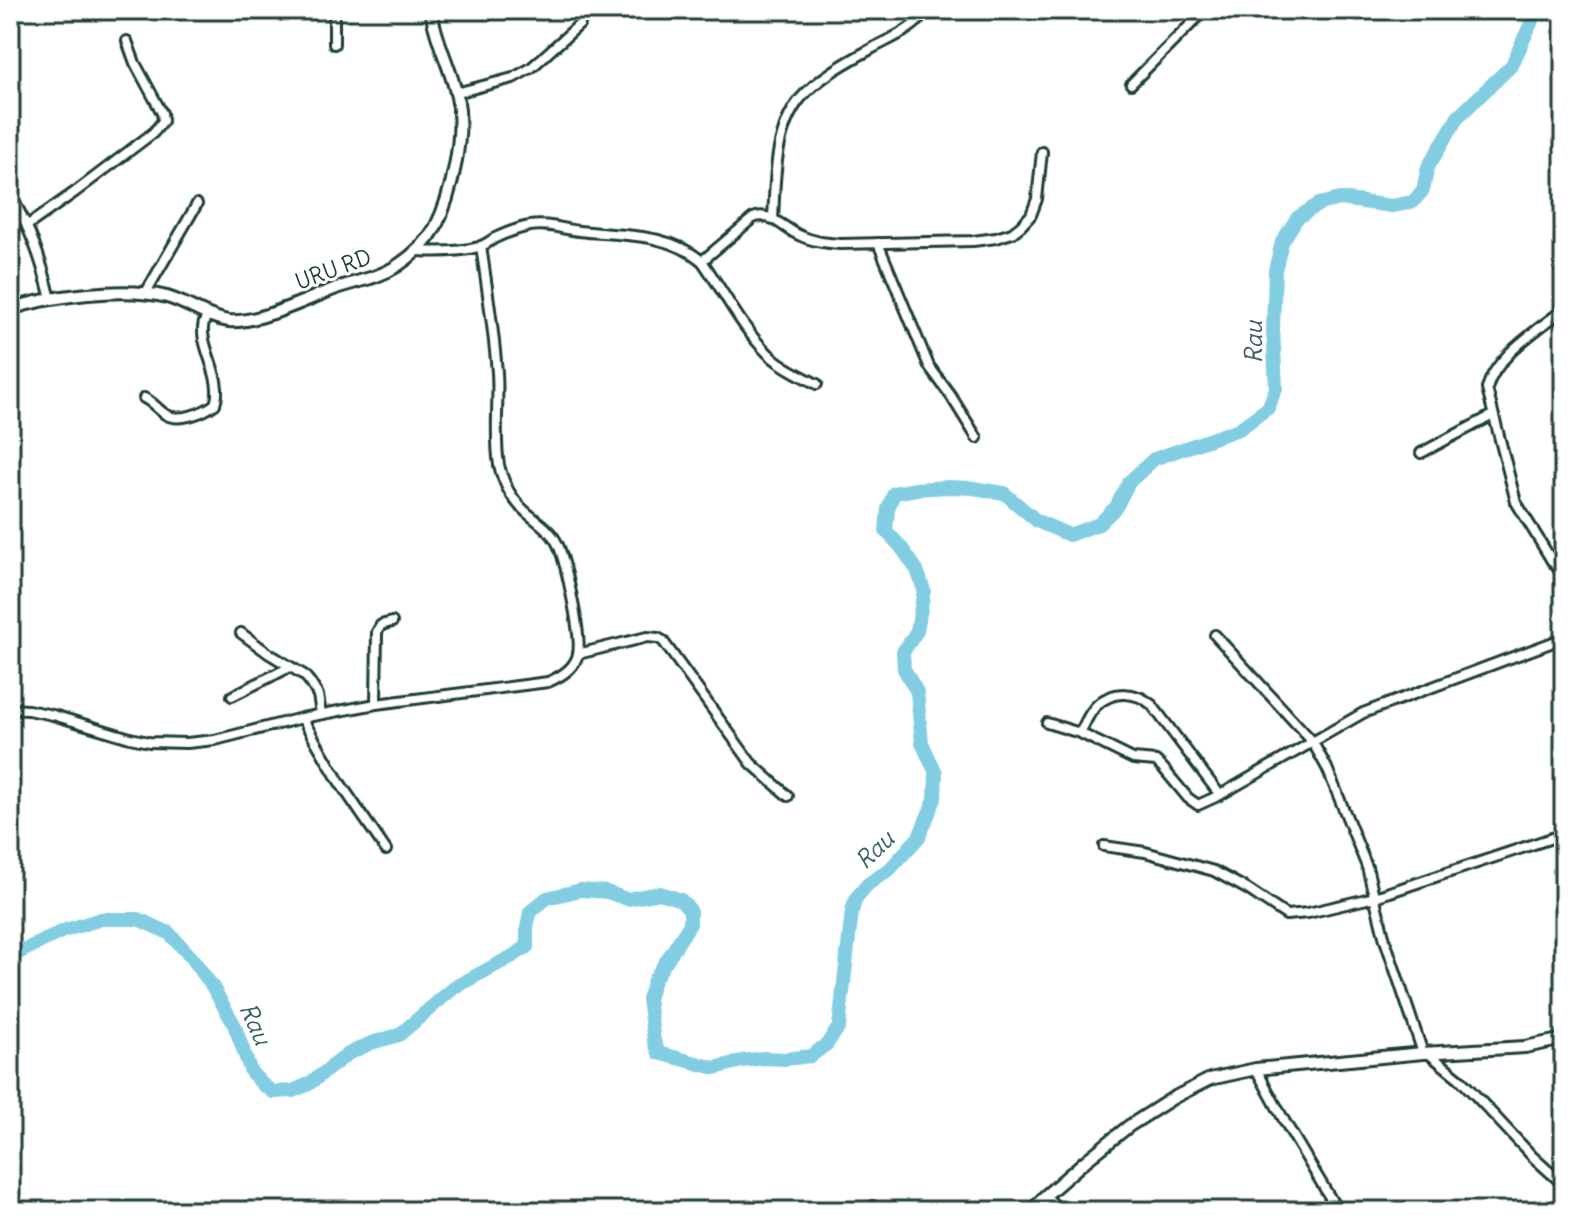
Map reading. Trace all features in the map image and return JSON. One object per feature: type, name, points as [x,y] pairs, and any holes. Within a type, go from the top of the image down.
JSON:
[{"type":"street","points":[[334,10],[334,44]]},
{"type":"street","name":"URU RD","points":[[10,309],[91,294],[155,294],[208,315],[234,321],[264,315],[395,268],[418,251],[434,230],[453,178],[460,121],[456,93],[439,45],[431,10]]},
{"type":"street","points":[[773,220],[781,143],[789,117],[799,100],[817,83],[902,33],[927,10]]},
{"type":"street","points":[[1131,84],[1205,10]]},
{"type":"street","points":[[456,93],[513,78],[531,68],[580,24]]},
{"type":"street","points":[[28,225],[153,133],[163,121],[127,41]]},
{"type":"street","points":[[702,261],[753,218],[763,215],[803,237],[841,244],[973,241],[1012,233],[1031,215],[1037,199],[1042,152]]},
{"type":"street","points":[[10,194],[28,225],[51,299]]},
{"type":"street","points":[[145,294],[197,204]]},
{"type":"street","points":[[418,251],[481,246],[520,229],[550,225],[664,240],[690,251],[702,261],[760,344],[783,365],[817,384]]},
{"type":"street","points":[[878,243],[923,354],[977,438]]},
{"type":"street","points":[[10,709],[53,715],[130,738],[169,743],[215,740],[302,718],[376,704],[548,682],[569,669],[578,654],[576,627],[557,542],[550,531],[523,510],[513,497],[500,468],[497,374],[481,246]]},
{"type":"street","points":[[1564,309],[1509,353],[1489,378],[1487,389],[1516,502],[1564,576]]},
{"type":"street","points":[[144,398],[165,414],[183,417],[202,412],[215,404],[217,384],[202,331],[208,315]]},
{"type":"street","points":[[1421,453],[1493,415]]},
{"type":"street","points":[[376,704],[378,628],[392,622]]},
{"type":"street","points":[[241,633],[304,675],[315,689],[321,714]]},
{"type":"street","points":[[1215,635],[1312,741],[1327,768],[1367,867],[1385,940],[1425,1053],[1460,1079],[1533,1157],[1564,1185]]},
{"type":"street","points":[[578,654],[647,637],[663,641],[751,763],[788,796]]},
{"type":"street","points":[[1047,723],[1080,733],[1133,759],[1156,761],[1188,798],[1201,805],[1363,713],[1564,638]]},
{"type":"street","points":[[232,696],[290,667]]},
{"type":"street","points":[[1080,733],[1095,706],[1105,699],[1120,693],[1144,698],[1220,795]]},
{"type":"street","points":[[302,718],[340,783],[386,850]]},
{"type":"street","points":[[1104,846],[1145,852],[1214,871],[1286,915],[1308,913],[1375,897],[1564,834]]},
{"type":"street","points":[[1032,1211],[1045,1196],[1129,1126],[1210,1079],[1256,1069],[1525,1047],[1564,1039]]},
{"type":"street","points":[[1256,1069],[1338,1211]]},
{"type":"street","points":[[1045,1196],[1061,1211]]},
{"type":"waterway","name":"Rau","points":[[10,957],[63,931],[101,919],[138,919],[169,933],[212,986],[234,1024],[251,1072],[273,1092],[293,1091],[309,1084],[348,1054],[399,1035],[455,987],[527,947],[530,912],[547,898],[581,890],[607,892],[627,899],[660,893],[681,900],[690,910],[690,924],[654,980],[648,999],[654,1041],[659,1053],[715,1068],[764,1058],[811,1056],[827,1044],[839,1027],[856,898],[868,884],[890,869],[919,837],[935,799],[936,773],[922,743],[917,692],[904,669],[903,652],[917,631],[924,590],[917,570],[886,531],[888,509],[894,493],[948,487],[1004,493],[1037,521],[1069,535],[1099,524],[1116,507],[1129,482],[1154,459],[1239,429],[1268,408],[1276,388],[1273,329],[1275,270],[1282,242],[1297,218],[1319,204],[1340,199],[1392,206],[1413,202],[1423,190],[1428,167],[1458,117],[1512,65],[1537,10]]}]
